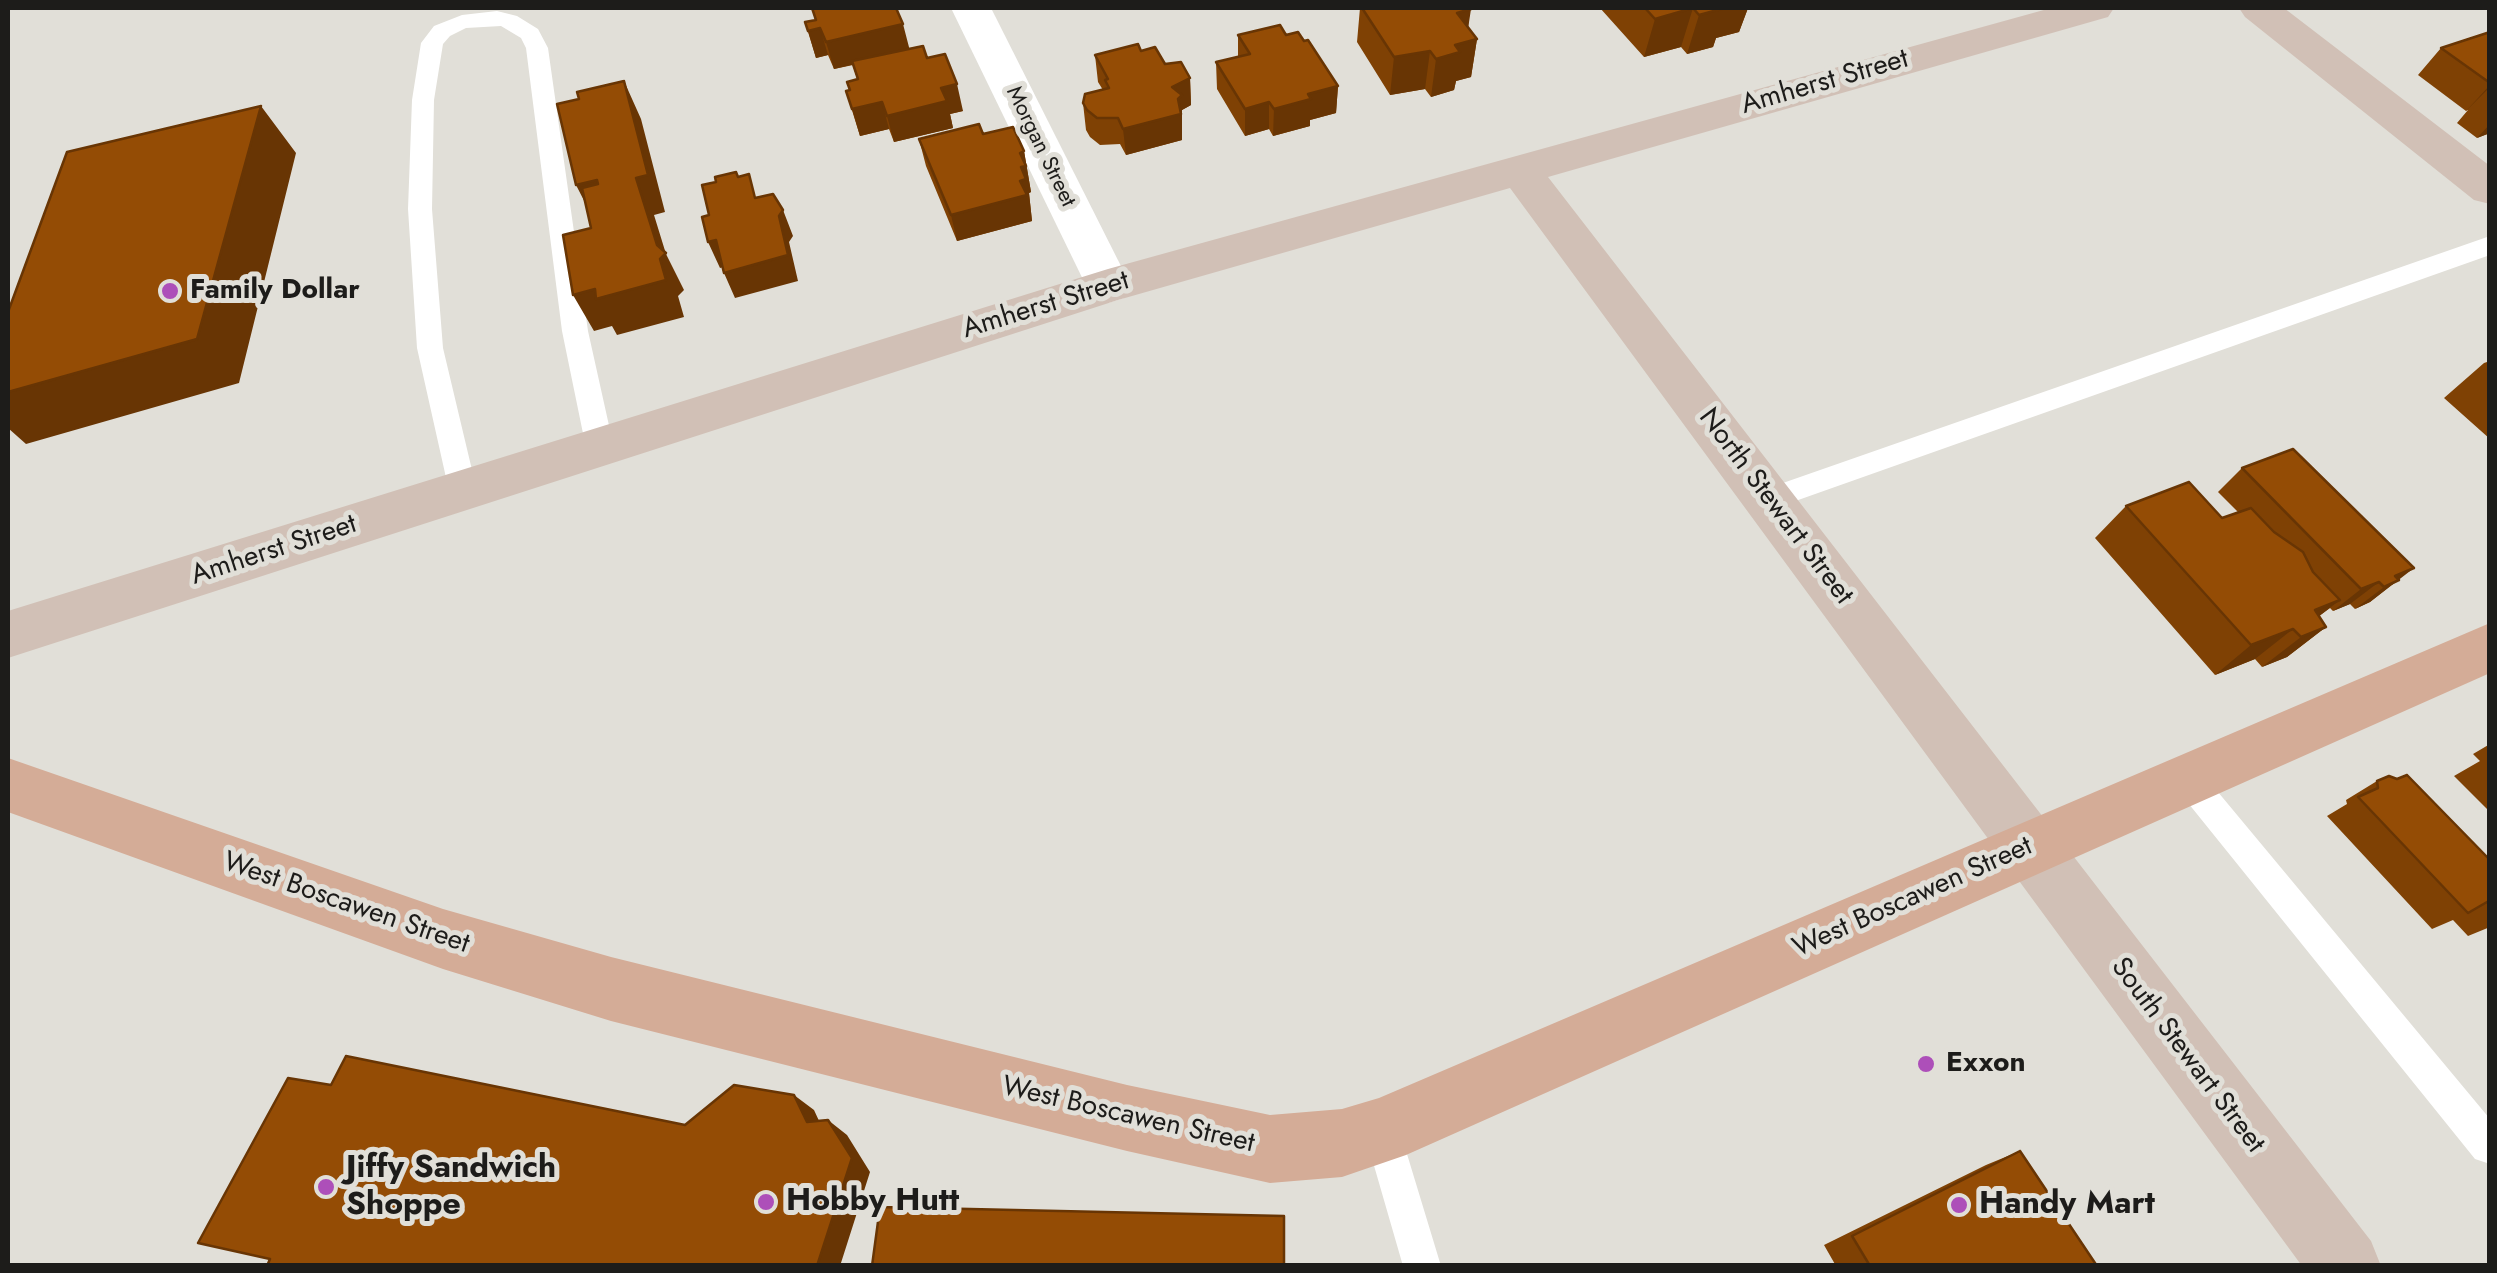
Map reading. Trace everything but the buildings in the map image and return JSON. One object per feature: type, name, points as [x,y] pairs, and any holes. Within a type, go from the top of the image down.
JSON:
[{"type":"main road","name":"West Boscawen Street","points":[[8,786],[442,938],[611,989],[1127,1118],[1270,1149],[1342,1143],[1382,1131],[2490,647]]},
{"type":"main road","points":[[8,812],[96,818]]},
{"type":"street","name":"Morgan Street","points":[[972,8],[1108,286]]},
{"type":"street","name":"Amherst Street","points":[[8,635],[1108,286],[2094,8]]},
{"type":"street","points":[[2259,8],[2490,189]]},
{"type":"street","name":"North Stewart Street","points":[[1519,168],[2029,846]]},
{"type":"street","name":"South Stewart Street","points":[[2029,846],[2346,1266]]},
{"type":"lane","points":[[463,491],[430,348],[420,209],[423,100],[432,43],[442,31],[462,22],[497,18],[509,21],[530,34],[537,48],[576,331],[600,448]]},
{"type":"lane","points":[[1770,499],[2490,246]]},
{"type":"lane","points":[[2186,778],[2488,1146]]},
{"type":"lane","points":[[1382,1131],[1422,1266]]},
{"type":"place","name":"Family Dollar","points":[[170,291]]},
{"type":"place","name":"Exxon","points":[[1926,1064]]},
{"type":"place","name":"Jiffy Sandwich Shoppe","points":[[326,1187]]},
{"type":"place","name":"Hobby Hutt","points":[[766,1202]]},
{"type":"place","name":"Handy Mart","points":[[1959,1205]]}]
